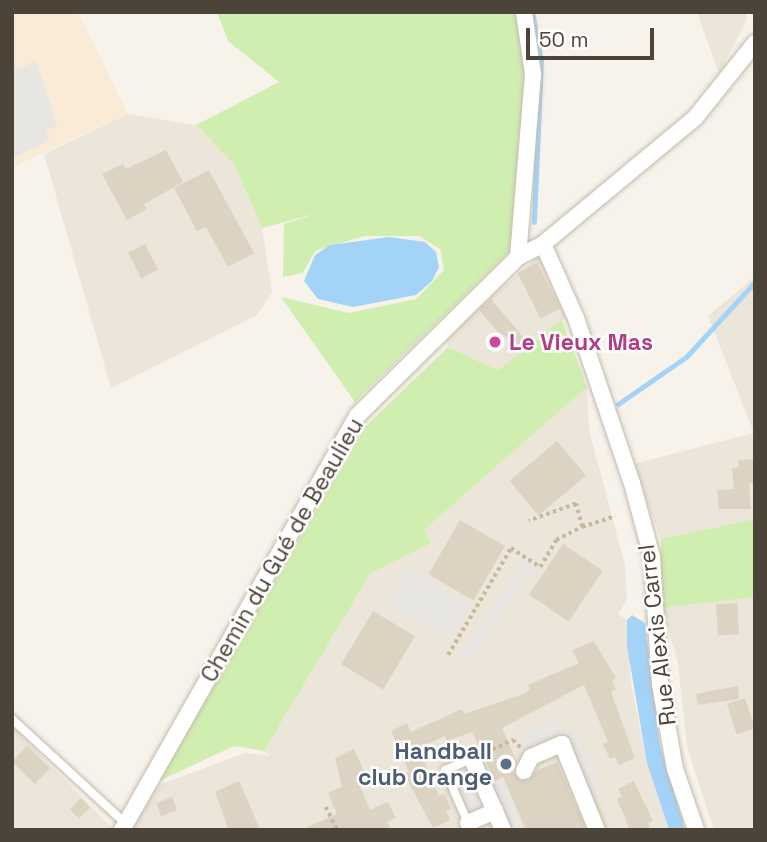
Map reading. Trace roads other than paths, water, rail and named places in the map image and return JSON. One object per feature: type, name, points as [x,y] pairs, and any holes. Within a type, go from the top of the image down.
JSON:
[{"type":"street","points":[[518,257],[533,74],[524,12]]},
{"type":"street","name":"Chemin du Gué de Beaulieu","points":[[123,826],[357,416],[518,257],[543,244],[695,118],[755,43]]},
{"type":"street","name":"Rue Alexis Carrel","points":[[543,244],[576,318],[646,534],[668,735],[696,830]]},
{"type":"street","points":[[528,764],[562,744],[597,830]]},
{"type":"street","points":[[472,759],[503,830]]},
{"type":"street","points":[[468,823],[495,811]]},
{"type":"lane","points":[[12,719],[123,826]]},
{"type":"lane","points":[[468,823],[445,770],[472,759]]},
{"type":"water","points":[[389,237],[425,242],[436,252],[439,267],[432,281],[416,295],[353,307],[318,299],[304,281],[315,255],[330,245]]},
{"type":"water","points":[[632,615],[645,623],[660,745],[685,830],[669,830],[647,763],[627,646],[627,620]]},
{"type":"waterway","points":[[532,12],[541,61],[534,222]]},
{"type":"waterway","points":[[618,404],[686,357],[755,282]]},
{"type":"place","name":"Le Vieux Mas","points":[[495,342]]},
{"type":"place","name":"Handball club Orange","points":[[506,764]]}]
